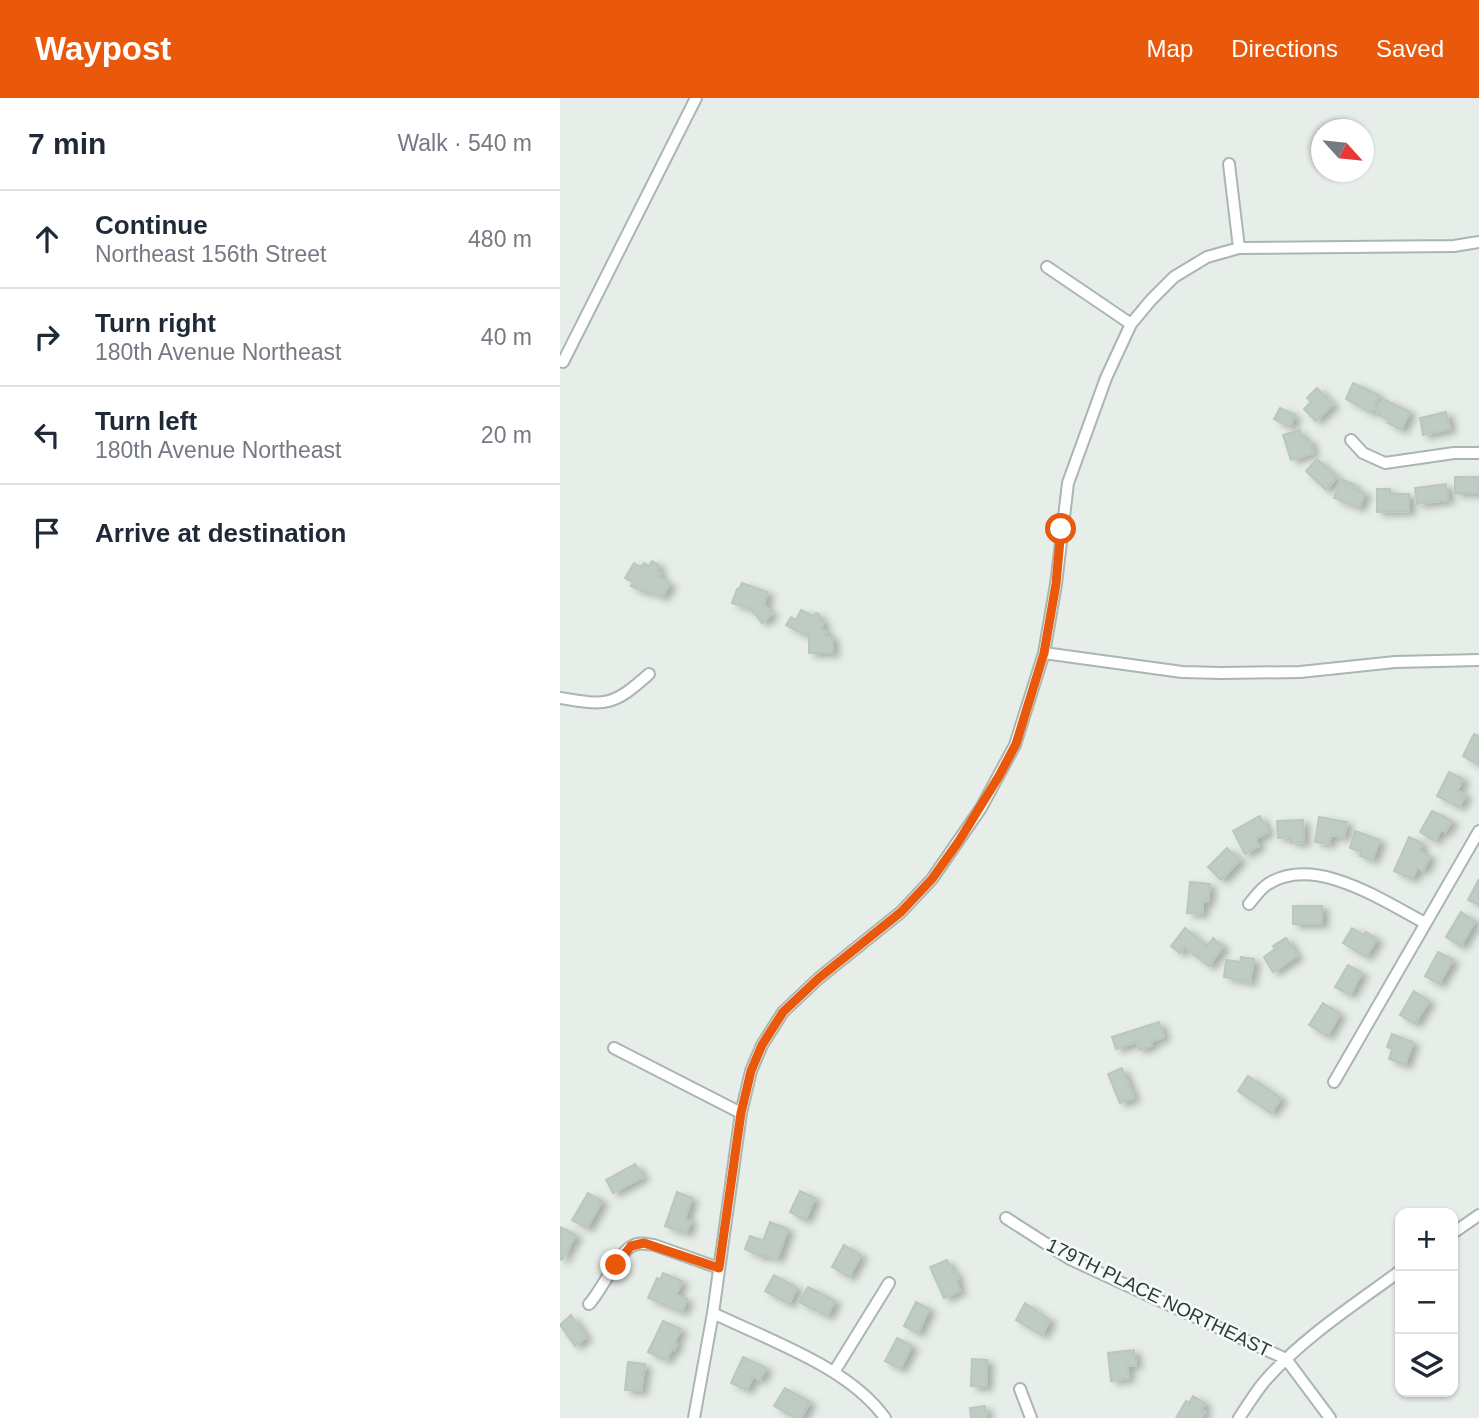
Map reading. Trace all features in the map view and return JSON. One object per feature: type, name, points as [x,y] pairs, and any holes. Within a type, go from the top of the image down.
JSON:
[{"type":"street","points":[[563,362],[696,98]]},
{"type":"street","points":[[1229,164],[1239,248]]},
{"type":"street","points":[[694,1418],[713,1313],[741,1113],[751,1071],[762,1045],[783,1012],[819,978],[901,912],[932,879],[959,841],[1016,744],[1044,653],[1056,584],[1068,483],[1105,378],[1131,324],[1174,277],[1207,257],[1239,248],[1441,247],[1479,242]]},
{"type":"street","points":[[1047,267],[1131,324]]},
{"type":"street","points":[[1351,440],[1363,453],[1385,463],[1454,453],[1479,453]]},
{"type":"street","points":[[1044,653],[1182,672],[1222,673],[1300,672],[1395,662],[1479,660]]},
{"type":"street","points":[[560,698],[593,704],[608,703],[626,694],[649,674]]},
{"type":"street","points":[[1334,1082],[1479,831]]},
{"type":"street","points":[[1249,904],[1267,884],[1286,877],[1322,875],[1360,890],[1425,923]]},
{"type":"street","points":[[614,1048],[741,1113]]},
{"type":"street","points":[[1458,1230],[1479,1215]]},
{"type":"street","name":"179TH PLACE NORTHEAST","points":[[1006,1218],[1070,1259],[1286,1359],[1330,1418]]},
{"type":"street","points":[[589,1304],[599,1294],[631,1246],[644,1243],[654,1245],[719,1268]]},
{"type":"street","points":[[1239,1418],[1263,1383],[1286,1359],[1399,1271]]},
{"type":"street","points":[[834,1372],[890,1283]]},
{"type":"street","points":[[713,1313],[834,1372],[873,1401],[885,1418]]},
{"type":"street","points":[[1020,1389],[1031,1418]]},
{"type":"building","points":[[1353,383],[1379,395],[1372,413],[1346,399]]},
{"type":"building","points":[[1317,388],[1333,404],[1316,421],[1304,409],[1311,402],[1307,398]]},
{"type":"building","points":[[1385,400],[1410,412],[1401,430],[1378,415],[1380,411],[1376,410],[1380,402],[1384,403]]},
{"type":"building","points":[[1280,408],[1295,415],[1290,427],[1274,419]]},
{"type":"building","points":[[1446,412],[1450,429],[1423,435],[1420,418]]},
{"type":"building","points":[[1300,430],[1303,440],[1309,439],[1313,453],[1291,460],[1283,435]]},
{"type":"building","points":[[1317,459],[1337,477],[1326,490],[1306,471]]},
{"type":"building","points":[[1455,477],[1479,477],[1479,493],[1455,493]]},
{"type":"building","points":[[1341,479],[1365,493],[1359,508],[1334,498]]},
{"type":"building","points":[[1446,484],[1448,500],[1417,504],[1415,488]]},
{"type":"building","points":[[1377,489],[1390,489],[1390,494],[1409,494],[1409,511],[1377,512]]},
{"type":"building","points":[[652,561],[659,565],[656,570],[661,573],[659,577],[670,584],[662,597],[631,586],[633,582],[625,578],[634,563],[641,567],[644,563],[649,566]]},
{"type":"building","points":[[742,583],[768,592],[764,604],[772,614],[762,623],[751,609],[732,603]]},
{"type":"building","points":[[801,610],[813,616],[819,614],[819,619],[824,622],[821,628],[827,632],[824,636],[832,636],[833,653],[809,653],[809,634],[807,632],[805,635],[786,625],[791,617],[796,620]]},
{"type":"building","points":[[1474,734],[1479,736],[1479,765],[1463,756]]},
{"type":"building","points":[[1449,772],[1463,779],[1457,791],[1466,795],[1459,807],[1437,796]]},
{"type":"building","points":[[1432,811],[1452,821],[1445,832],[1441,830],[1435,841],[1420,832]]},
{"type":"building","points":[[1260,816],[1268,832],[1255,839],[1259,846],[1245,854],[1233,831]]},
{"type":"building","points":[[1319,817],[1347,822],[1344,837],[1331,835],[1329,844],[1315,842]]},
{"type":"building","points":[[1303,820],[1304,842],[1291,843],[1291,837],[1278,838],[1277,821]]},
{"type":"building","points":[[1355,831],[1380,840],[1372,860],[1360,856],[1361,852],[1350,848]]},
{"type":"building","points":[[1409,837],[1422,843],[1419,851],[1430,856],[1423,871],[1417,868],[1412,879],[1394,871]]},
{"type":"building","points":[[1227,848],[1240,860],[1221,880],[1208,867]]},
{"type":"building","points":[[1479,879],[1479,905],[1468,900]]},
{"type":"building","points":[[1190,882],[1210,884],[1208,902],[1203,902],[1202,914],[1187,913]]},
{"type":"building","points":[[1293,906],[1322,906],[1322,924],[1293,924]]},
{"type":"building","points":[[1461,912],[1475,921],[1461,946],[1446,937]]},
{"type":"building","points":[[1185,928],[1207,946],[1213,938],[1223,947],[1209,966],[1184,947],[1180,953],[1171,946]]},
{"type":"building","points":[[1352,928],[1377,939],[1366,957],[1343,943]]},
{"type":"building","points":[[1286,938],[1297,956],[1273,972],[1264,957],[1275,949],[1273,946]]},
{"type":"building","points":[[1438,952],[1453,960],[1439,984],[1425,976]]},
{"type":"building","points":[[1241,957],[1254,959],[1250,982],[1224,977],[1226,960],[1240,962]]},
{"type":"building","points":[[1348,965],[1362,973],[1350,995],[1335,987]]},
{"type":"building","points":[[1414,991],[1429,1001],[1415,1024],[1400,1015]]},
{"type":"building","points":[[1323,1003],[1340,1014],[1327,1036],[1309,1025]]},
{"type":"building","points":[[1159,1022],[1164,1037],[1151,1042],[1152,1045],[1139,1050],[1136,1042],[1116,1049],[1112,1037]]},
{"type":"building","points":[[1392,1034],[1413,1042],[1405,1065],[1389,1059],[1392,1049],[1387,1047]]},
{"type":"building","points":[[1122,1068],[1134,1098],[1120,1103],[1108,1074]]},
{"type":"building","points":[[1248,1076],[1281,1098],[1271,1113],[1238,1091]]},
{"type":"building","points":[[635,1164],[643,1177],[613,1193],[606,1180]]},
{"type":"building","points":[[800,1191],[815,1198],[805,1220],[790,1212]]},
{"type":"building","points":[[677,1192],[692,1198],[685,1219],[691,1221],[686,1233],[665,1226]]},
{"type":"building","points":[[588,1193],[602,1201],[587,1228],[572,1220]]},
{"type":"building","points":[[770,1222],[788,1229],[777,1259],[763,1254],[762,1257],[745,1249],[750,1236],[763,1241]]},
{"type":"building","points":[[560,1227],[576,1235],[562,1260],[560,1259]]},
{"type":"building","points":[[844,1245],[861,1255],[849,1277],[832,1267]]},
{"type":"building","points":[[947,1260],[958,1279],[956,1280],[960,1291],[944,1298],[930,1267]]},
{"type":"building","points":[[663,1273],[682,1281],[676,1295],[687,1299],[682,1312],[648,1298],[657,1278],[660,1280]]},
{"type":"building","points":[[774,1275],[797,1288],[789,1304],[765,1291]]},
{"type":"building","points":[[808,1287],[835,1301],[827,1316],[799,1302]]},
{"type":"building","points":[[916,1302],[929,1309],[918,1333],[904,1326]]},
{"type":"building","points":[[1025,1303],[1050,1320],[1042,1335],[1016,1320]]},
{"type":"building","points":[[571,1315],[586,1337],[575,1346],[560,1325]]},
{"type":"building","points":[[663,1321],[681,1329],[674,1343],[677,1344],[666,1360],[648,1352]]},
{"type":"building","points":[[897,1338],[912,1346],[900,1369],[885,1361]]},
{"type":"building","points":[[1134,1350],[1136,1365],[1127,1366],[1129,1378],[1111,1381],[1108,1353]]},
{"type":"building","points":[[743,1357],[766,1368],[760,1380],[753,1377],[747,1390],[731,1383]]},
{"type":"building","points":[[972,1359],[987,1360],[986,1387],[971,1386]]},
{"type":"building","points":[[628,1362],[645,1364],[641,1391],[625,1390]]},
{"type":"building","points":[[785,1388],[810,1402],[801,1418],[795,1418],[774,1406]]},
{"type":"building","points":[[1193,1396],[1205,1403],[1201,1410],[1205,1412],[1201,1418],[1176,1418],[1186,1401],[1189,1403]]},
{"type":"building","points":[[985,1406],[987,1418],[971,1418],[970,1408]]},
{"type":"route","points":[[616,1265],[631,1246],[644,1243],[719,1268],[741,1113],[751,1071],[762,1045],[783,1012],[819,978],[901,912],[932,879],[981,808],[1016,744],[1044,653],[1056,584],[1061,529]]}]
